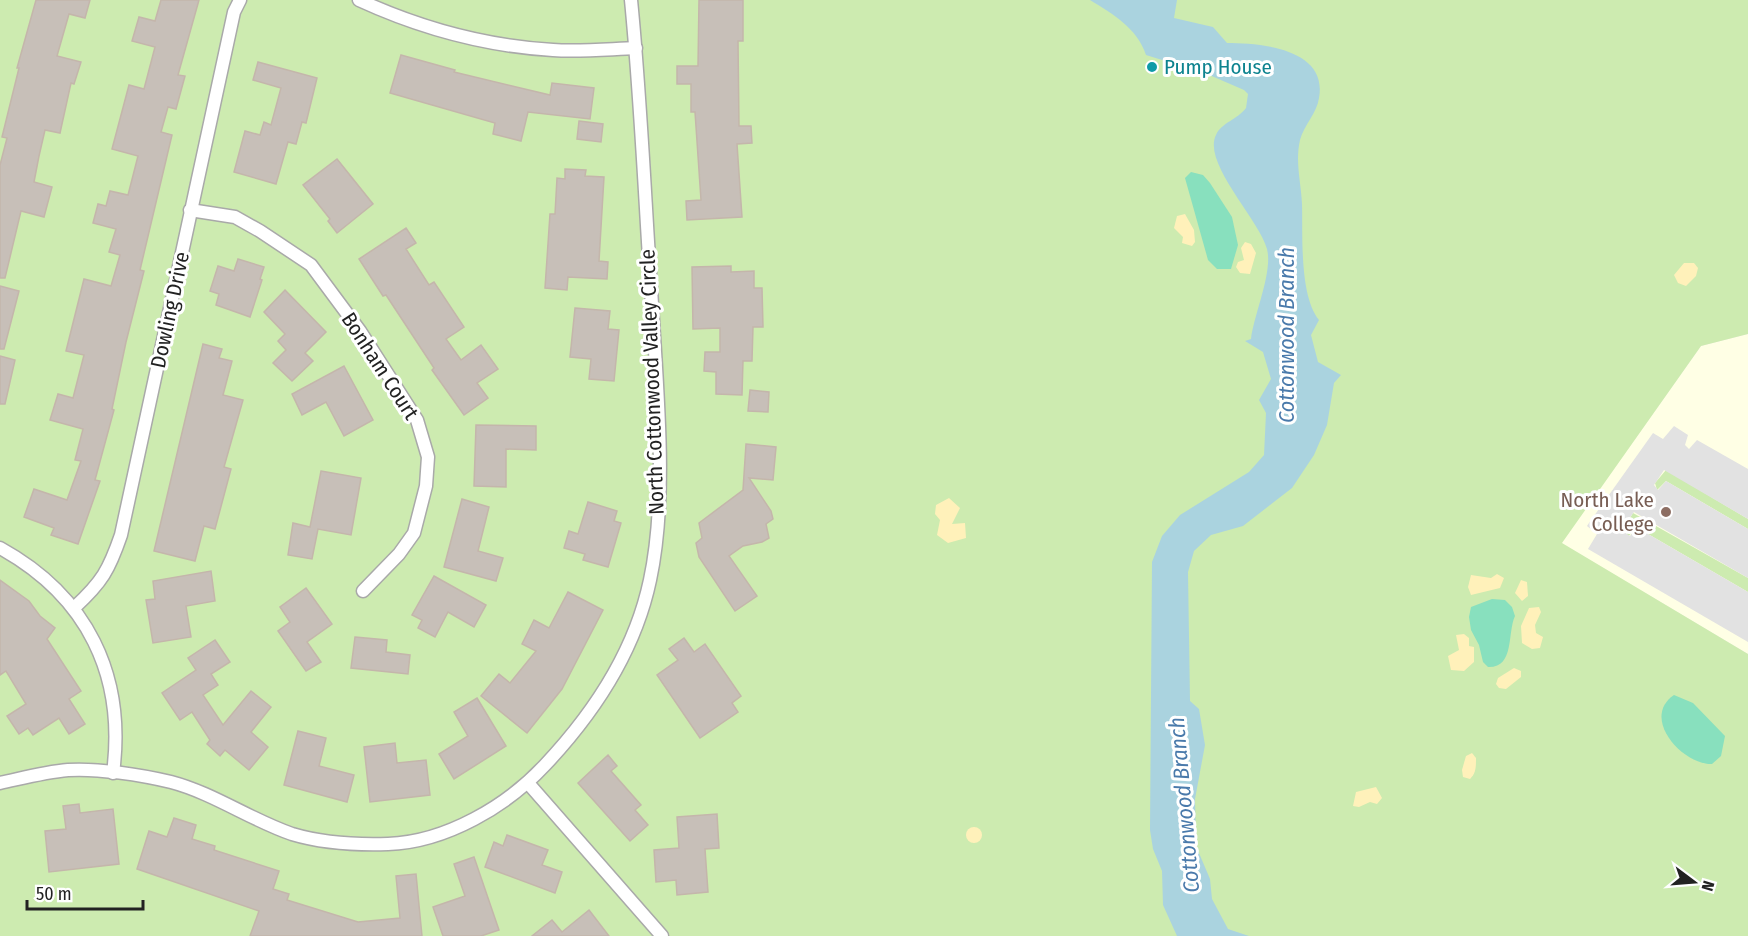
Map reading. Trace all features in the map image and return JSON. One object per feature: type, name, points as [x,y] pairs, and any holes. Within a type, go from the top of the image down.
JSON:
[{"type":"street","name":"Dowling Drive","points":[[75,607],[98,586],[111,564],[121,535],[234,12],[240,0]]},
{"type":"street","points":[[359,0],[446,33],[504,45],[555,51],[636,48]]},
{"type":"street","name":"North Cottonwood Valley Circle","points":[[0,783],[73,769],[113,773],[173,783],[293,834],[337,842],[391,844],[430,837],[485,813],[528,783],[576,732],[606,690],[641,611],[650,582],[655,550],[659,496],[657,387],[631,0]]},
{"type":"street","name":"Bonham Court","points":[[190,210],[235,217],[311,265],[360,331],[417,420],[428,457],[426,486],[414,533],[399,554],[363,591]]},
{"type":"street","points":[[0,548],[26,562],[75,607],[98,650],[110,686],[116,726],[113,773]]},
{"type":"street","points":[[528,783],[662,936]]},
{"type":"shaded area","name":"North Lake College","points":[[1748,334],[1748,654],[1561,543],[1701,346]]},
{"type":"shaded area","points":[[1674,426],[1688,435],[1685,445],[1689,449],[1697,440],[1748,469],[1748,519],[1664,470],[1654,485],[1658,490],[1666,481],[1748,529],[1748,578],[1634,512],[1626,523],[1624,532],[1630,536],[1636,527],[1748,592],[1748,642],[1588,549],[1597,534],[1587,526],[1589,523],[1653,433],[1663,439]]},
{"type":"green space","points":[[0,0],[1748,0],[1748,334],[1701,346],[1562,543],[1748,654],[1748,936],[0,936]]},
{"type":"green space","points":[[1191,172],[1203,175],[1232,217],[1238,245],[1231,269],[1217,269],[1208,260],[1185,178]]},
{"type":"green space","points":[[1666,470],[1748,519],[1748,529],[1666,481],[1657,490],[1655,483]]},
{"type":"green space","points":[[1633,513],[1748,578],[1748,592],[1636,527],[1628,537],[1624,528]]},
{"type":"green space","points":[[1492,599],[1505,600],[1512,607],[1515,616],[1506,656],[1497,666],[1488,667],[1483,662],[1479,645],[1471,630],[1469,617],[1471,607]]},
{"type":"green space","points":[[1674,695],[1693,703],[1725,736],[1721,756],[1712,764],[1689,757],[1669,738],[1663,727],[1662,716],[1665,705]]},
{"type":"sand","points":[[1185,214],[1194,230],[1195,242],[1192,246],[1182,243],[1183,237],[1174,228],[1177,216]]},
{"type":"sand","points":[[1245,242],[1251,244],[1256,253],[1250,274],[1240,273],[1236,267],[1238,262],[1244,260],[1241,248]]},
{"type":"sand","points":[[1684,263],[1694,263],[1698,268],[1696,276],[1686,286],[1678,283],[1674,275]]},
{"type":"sand","points":[[949,498],[960,508],[952,524],[965,523],[966,538],[948,543],[937,535],[940,520],[935,514],[936,505]]},
{"type":"sand","points":[[1497,574],[1504,578],[1500,588],[1471,595],[1468,587],[1471,575],[1491,578]]},
{"type":"sand","points":[[1521,580],[1527,582],[1528,596],[1522,601],[1515,593]]},
{"type":"sand","points":[[1539,607],[1541,612],[1535,625],[1536,633],[1543,637],[1540,648],[1532,649],[1522,643],[1521,626],[1529,608]]},
{"type":"sand","points":[[1464,634],[1469,638],[1469,646],[1474,647],[1474,662],[1464,671],[1451,670],[1448,656],[1459,650],[1456,635]]},
{"type":"sand","points":[[1514,668],[1521,671],[1521,677],[1506,689],[1499,688],[1496,684],[1498,678]]},
{"type":"sand","points":[[1472,753],[1476,758],[1476,764],[1475,772],[1470,779],[1463,777],[1462,770],[1466,756]]},
{"type":"sand","points":[[1376,787],[1382,798],[1377,804],[1370,802],[1359,807],[1353,806],[1356,792]]},
{"type":"sand","points":[[974,827],[980,829],[982,835],[980,841],[974,843],[968,841],[966,835],[968,829]]},
{"type":"water","name":"Cottonwood Branch","points":[[1090,0],[1177,0],[1174,18],[1213,27],[1227,43],[1274,47],[1290,52],[1303,59],[1313,69],[1319,82],[1318,103],[1302,135],[1299,148],[1303,264],[1308,296],[1319,320],[1311,335],[1318,362],[1341,375],[1334,383],[1327,425],[1314,455],[1292,488],[1243,526],[1211,535],[1194,551],[1188,572],[1190,701],[1199,709],[1205,745],[1195,799],[1196,846],[1210,879],[1212,899],[1228,929],[1249,936],[1177,936],[1163,905],[1162,871],[1153,849],[1150,830],[1152,562],[1162,536],[1180,515],[1249,472],[1264,455],[1266,413],[1259,400],[1271,379],[1263,352],[1245,341],[1251,339],[1265,281],[1267,249],[1254,222],[1224,175],[1214,147],[1218,131],[1246,108],[1248,94],[1244,90],[1207,74],[1146,55],[1142,45],[1130,29]]},
{"type":"building","points":[[36,0],[90,0],[85,18],[69,14],[57,56],[81,62],[74,84],[71,83],[60,133],[45,130],[34,182],[52,187],[44,217],[21,211],[5,278],[0,278],[0,165],[7,138],[2,137],[19,68],[17,68]]},
{"type":"building","points":[[161,0],[199,0],[178,75],[185,76],[176,109],[168,107],[161,132],[172,135],[140,270],[144,271],[126,342],[112,409],[114,410],[95,480],[100,481],[78,544],[51,535],[54,528],[24,517],[34,489],[67,500],[81,461],[75,460],[83,429],[50,420],[58,394],[73,398],[84,355],[66,351],[84,279],[111,286],[120,255],[109,252],[116,229],[93,223],[98,204],[106,206],[110,191],[128,195],[138,156],[112,149],[129,85],[144,89],[155,47],[132,41],[139,17],[155,21]]},
{"type":"building","points":[[699,0],[743,0],[743,41],[738,41],[739,126],[751,126],[752,143],[737,144],[742,217],[687,220],[686,201],[701,200],[695,112],[691,112],[691,84],[677,84],[677,66],[698,66]]},
{"type":"building","points":[[401,55],[455,70],[454,72],[550,95],[552,83],[594,88],[590,119],[528,112],[521,141],[493,134],[495,123],[390,93]]},
{"type":"building","points":[[258,62],[317,78],[306,123],[302,122],[296,144],[288,142],[276,184],[234,172],[245,131],[260,135],[264,122],[271,125],[281,88],[253,80]]},
{"type":"building","points":[[579,121],[603,124],[601,142],[577,139]]},
{"type":"building","points":[[337,159],[373,204],[337,233],[328,221],[330,219],[303,185]]},
{"type":"building","points":[[565,169],[586,170],[585,176],[604,177],[599,261],[608,262],[607,279],[568,277],[567,290],[545,288],[550,214],[555,214],[557,178],[565,179]]},
{"type":"building","points":[[406,228],[416,243],[406,249],[429,285],[434,282],[464,327],[446,339],[461,360],[481,345],[498,369],[477,383],[488,398],[464,415],[432,370],[434,368],[386,295],[383,296],[359,259]]},
{"type":"building","points":[[238,259],[264,267],[250,317],[216,305],[219,294],[210,291],[218,266],[234,271]]},
{"type":"building","points":[[731,266],[731,272],[754,271],[754,288],[762,288],[763,327],[753,327],[752,361],[743,361],[742,395],[716,394],[716,372],[704,371],[705,352],[720,352],[720,328],[693,329],[692,267]]},
{"type":"building","points":[[0,286],[19,291],[4,349],[0,349]]},
{"type":"building","points":[[285,290],[326,332],[305,353],[313,361],[292,381],[273,363],[286,350],[278,341],[285,334],[264,312]]},
{"type":"building","points":[[575,308],[610,311],[608,329],[619,330],[614,381],[589,379],[591,359],[570,357]]},
{"type":"building","points":[[203,344],[222,349],[219,358],[232,361],[223,395],[243,400],[224,467],[231,469],[215,529],[204,526],[195,561],[154,551]]},
{"type":"building","points":[[0,356],[15,360],[5,404],[0,404]]},
{"type":"building","points":[[344,366],[373,420],[344,436],[326,402],[302,415],[292,394]]},
{"type":"building","points":[[750,390],[769,392],[768,412],[748,411]]},
{"type":"building","points":[[476,425],[536,426],[536,450],[506,449],[506,487],[474,486]]},
{"type":"building","points":[[746,444],[776,447],[773,480],[749,478],[771,511],[773,519],[766,524],[769,538],[743,546],[729,556],[757,596],[735,611],[699,557],[696,543],[702,538],[699,523],[743,490]]},
{"type":"building","points":[[321,471],[361,478],[351,535],[318,529],[312,559],[288,555],[293,523],[310,527]]},
{"type":"building","points":[[462,499],[489,507],[478,551],[503,558],[496,581],[444,567]]},
{"type":"building","points":[[588,502],[617,511],[614,521],[621,523],[608,567],[583,560],[585,554],[564,548],[569,531],[578,534]]},
{"type":"building","points":[[211,571],[215,601],[186,606],[191,637],[153,643],[146,600],[155,599],[153,581]]},
{"type":"building","points":[[434,576],[486,605],[474,627],[448,612],[435,637],[418,628],[422,620],[412,615]]},
{"type":"building","points":[[0,580],[29,601],[40,616],[55,628],[47,639],[81,691],[69,699],[85,724],[69,734],[59,718],[33,735],[28,728],[19,734],[7,716],[26,704],[6,671],[0,675]]},
{"type":"building","points":[[306,588],[332,624],[307,642],[321,662],[306,671],[278,631],[290,622],[280,607]]},
{"type":"building","points":[[568,592],[603,610],[562,689],[527,733],[481,696],[499,674],[510,683],[536,651],[522,644],[534,620],[549,628]]},
{"type":"building","points":[[355,637],[387,640],[386,652],[410,655],[408,674],[351,668]]},
{"type":"building","points":[[684,638],[694,652],[705,644],[741,696],[732,703],[738,712],[700,738],[657,675],[678,660],[669,649]]},
{"type":"building","points":[[215,640],[230,662],[211,674],[218,685],[203,695],[223,725],[251,691],[271,707],[251,732],[268,747],[249,770],[225,750],[220,756],[207,744],[210,740],[192,712],[180,720],[162,693],[196,670],[188,658]]},
{"type":"building","points":[[477,698],[506,746],[454,779],[439,754],[468,736],[454,712]]},
{"type":"building","points":[[298,731],[326,738],[319,766],[354,775],[347,802],[284,785]]},
{"type":"building","points":[[395,743],[397,763],[426,760],[430,795],[370,802],[364,747]]},
{"type":"building","points":[[608,755],[617,766],[611,771],[641,805],[635,810],[648,825],[630,841],[578,783]]},
{"type":"building","points":[[79,804],[80,813],[113,809],[119,864],[49,872],[45,831],[66,829],[63,806]]},
{"type":"building","points":[[717,814],[719,848],[705,849],[708,892],[677,895],[676,880],[656,882],[654,850],[679,848],[677,817]]},
{"type":"building","points":[[174,818],[196,825],[192,839],[215,846],[214,850],[279,871],[273,889],[289,894],[287,900],[358,922],[400,918],[396,876],[416,874],[422,936],[250,936],[259,911],[137,869],[149,831],[167,837]]},
{"type":"building","points":[[507,835],[548,850],[542,865],[562,872],[555,893],[485,867],[494,842],[503,846]]},
{"type":"building","points":[[474,857],[499,930],[481,936],[443,936],[433,907],[465,896],[454,864]]},
{"type":"building","points":[[589,910],[609,936],[532,936],[552,920],[562,932]]},
{"type":"place","name":"Pump House","points":[[1152,67]]},
{"type":"place","name":"North Lake College","points":[[1666,512]]}]
